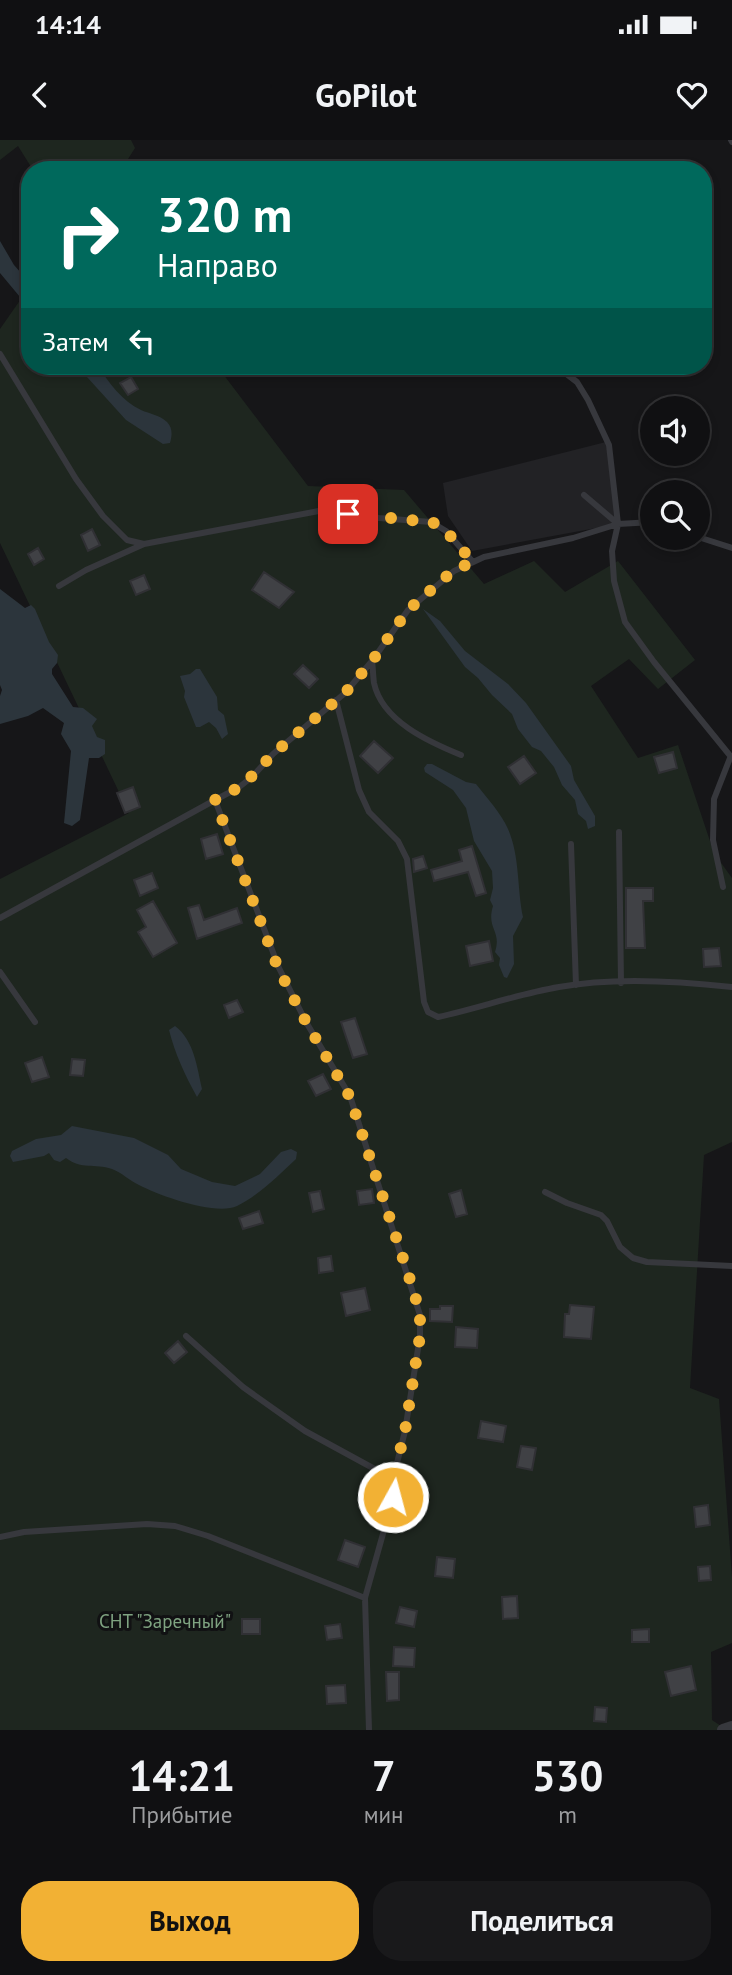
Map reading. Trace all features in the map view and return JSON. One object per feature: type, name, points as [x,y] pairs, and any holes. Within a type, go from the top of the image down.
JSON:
[{"type":"street","points":[[723,1730],[732,1727]]},
{"type":"lane","points":[[0,354],[76,479],[103,516],[127,540],[144,544]]},
{"type":"lane","points":[[568,375],[577,382],[588,400],[610,445],[618,524],[612,551],[614,581],[625,622],[731,758],[714,799],[713,840],[723,887]]},
{"type":"lane","points":[[584,495],[618,524]]},
{"type":"lane","points":[[59,586],[86,570],[144,544],[324,510],[432,522],[446,531],[473,562]]},
{"type":"lane","points":[[0,918],[238,788],[336,700],[372,661],[408,610],[454,570],[484,558],[573,538],[618,524],[640,523]]},
{"type":"lane","points":[[710,541],[732,548]]},
{"type":"lane","points":[[372,661],[374,684],[392,714],[439,746],[461,755]]},
{"type":"lane","points":[[336,700],[359,790],[369,812],[398,841],[407,859],[424,1002],[428,1012],[438,1017],[558,987],[576,985],[621,983],[732,987]]},
{"type":"lane","points":[[215,800],[278,968],[350,1097],[420,1315],[420,1336],[405,1431],[393,1479],[393,1497],[365,1598],[369,1730]]},
{"type":"lane","points":[[619,832],[621,983]]},
{"type":"lane","points":[[571,844],[576,985]]},
{"type":"lane","points":[[0,972],[35,1022]]},
{"type":"lane","points":[[545,1192],[567,1203],[601,1214],[620,1247],[633,1258],[647,1262],[732,1266]]},
{"type":"lane","points":[[186,1336],[243,1387],[305,1431],[393,1479]]},
{"type":"lane","points":[[0,1537],[24,1532],[106,1526],[175,1526],[208,1536],[365,1598]]},
{"type":"shaded area","points":[[0,241],[21,273],[21,298],[0,273]]},
{"type":"shaded area","points":[[85,375],[104,375],[128,402],[169,424],[172,435],[170,443],[163,444],[126,420]]},
{"type":"shaded area","points":[[606,442],[618,524],[472,551],[448,516],[443,483]]},
{"type":"shaded area","points":[[0,589],[25,608],[31,605],[35,609],[49,642],[58,655],[52,674],[73,707],[83,708],[97,719],[92,726],[97,737],[105,740],[105,754],[99,758],[89,758],[80,820],[72,826],[64,823],[71,751],[61,734],[64,723],[43,708],[28,716],[0,724]]},
{"type":"shaded area","points":[[423,609],[440,621],[465,651],[508,684],[526,703],[571,766],[574,780],[595,816],[595,826],[588,829],[586,821],[578,814],[575,800],[562,785],[554,767],[541,751],[532,747],[518,729],[512,714],[465,667]]},
{"type":"shaded area","points":[[200,669],[217,697],[218,710],[224,715],[228,734],[222,739],[209,722],[196,727],[184,697],[185,691],[180,676],[190,674]]},
{"type":"shaded area","points":[[427,764],[476,784],[498,811],[512,839],[523,917],[513,936],[514,964],[507,978],[504,977],[499,965],[500,958],[495,952],[497,939],[491,920],[493,906],[490,900],[493,888],[492,871],[474,841],[466,808],[453,790],[425,772]]},
{"type":"shaded area","points":[[175,1026],[187,1039],[194,1054],[202,1089],[197,1097],[171,1039],[169,1030]]},
{"type":"shaded area","points":[[72,1126],[134,1138],[168,1155],[181,1169],[212,1182],[235,1186],[260,1174],[281,1152],[291,1149],[297,1152],[296,1159],[260,1191],[245,1202],[228,1208],[202,1207],[174,1199],[139,1185],[112,1169],[77,1164],[66,1158],[60,1162],[54,1160],[49,1153],[13,1162],[10,1156],[12,1151],[36,1139],[61,1135]]},
{"type":"green space","points":[[0,140],[131,140],[135,148],[127,161],[27,161],[18,146],[0,160]]},
{"type":"green space","name":"СНТ \"Заречный\"","points":[[21,299],[21,375],[224,375],[308,486],[404,490],[484,584],[534,561],[565,592],[618,561],[695,660],[658,689],[629,659],[591,686],[638,758],[678,745],[714,853],[732,878],[732,1142],[704,1155],[690,1388],[719,1399],[732,1577],[732,1643],[711,1652],[712,1720],[727,1730],[0,1730],[0,879],[129,813],[0,543],[0,329]]},
{"type":"building","points":[[131,377],[138,389],[128,395],[120,383]]},
{"type":"building","points":[[92,529],[100,545],[88,551],[81,535]]},
{"type":"building","points":[[38,548],[44,559],[34,565],[28,554]]},
{"type":"building","points":[[264,572],[294,592],[279,608],[252,590]]},
{"type":"building","points":[[144,575],[150,589],[136,595],[130,581]]},
{"type":"building","points":[[303,665],[318,679],[309,688],[294,674]]},
{"type":"building","points":[[374,741],[393,758],[378,773],[360,756]]},
{"type":"building","points":[[673,752],[677,768],[659,773],[654,757]]},
{"type":"building","points":[[524,756],[536,773],[520,784],[508,767]]},
{"type":"building","points":[[133,787],[140,807],[125,813],[117,793]]},
{"type":"building","points":[[217,834],[223,854],[206,859],[201,839]]},
{"type":"building","points":[[472,846],[486,893],[476,896],[468,872],[434,881],[431,870],[462,861],[459,850]]},
{"type":"building","points":[[423,856],[427,868],[414,872],[413,859]]},
{"type":"building","points":[[152,873],[158,888],[140,896],[134,880]]},
{"type":"building","points":[[626,888],[653,888],[653,901],[643,901],[645,948],[626,948]]},
{"type":"building","points":[[153,901],[177,943],[153,957],[138,932],[146,927],[137,910]]},
{"type":"building","points":[[199,905],[204,920],[237,908],[242,923],[197,939],[188,908]]},
{"type":"building","points":[[489,941],[493,961],[470,966],[466,946]]},
{"type":"building","points":[[719,948],[721,966],[704,967],[703,949]]},
{"type":"building","points":[[237,1000],[243,1012],[229,1018],[224,1005]]},
{"type":"building","points":[[355,1018],[367,1054],[353,1058],[341,1022]]},
{"type":"building","points":[[42,1057],[49,1077],[32,1082],[25,1063]]},
{"type":"building","points":[[72,1059],[85,1060],[83,1076],[70,1075]]},
{"type":"building","points":[[323,1074],[331,1089],[316,1096],[308,1081]]},
{"type":"building","points":[[372,1189],[374,1203],[359,1205],[357,1191]]},
{"type":"building","points":[[461,1190],[467,1214],[456,1217],[449,1194]]},
{"type":"building","points":[[320,1191],[324,1209],[313,1212],[309,1193]]},
{"type":"building","points":[[259,1211],[263,1223],[243,1229],[239,1218]]},
{"type":"building","points":[[331,1256],[333,1271],[319,1273],[318,1258]]},
{"type":"building","points":[[365,1288],[370,1310],[346,1316],[341,1293]]},
{"type":"building","points":[[570,1305],[594,1307],[591,1339],[564,1337],[565,1314],[569,1314]]},
{"type":"building","points":[[440,1306],[453,1306],[452,1322],[430,1321],[430,1309],[440,1309]]},
{"type":"building","points":[[456,1327],[478,1329],[477,1348],[455,1347]]},
{"type":"building","points":[[178,1341],[187,1352],[174,1363],[165,1353]]},
{"type":"building","points":[[481,1421],[506,1426],[503,1442],[478,1438]]},
{"type":"building","points":[[521,1446],[536,1448],[532,1470],[517,1467]]},
{"type":"building","points":[[708,1505],[710,1525],[696,1527],[694,1507]]},
{"type":"building","points":[[345,1540],[365,1547],[358,1567],[338,1560]]},
{"type":"building","points":[[437,1557],[455,1559],[453,1578],[435,1576]]},
{"type":"building","points":[[710,1566],[711,1580],[699,1581],[698,1567]]},
{"type":"building","points":[[517,1596],[518,1618],[503,1619],[502,1597]]},
{"type":"building","points":[[400,1607],[417,1611],[414,1627],[396,1623]]},
{"type":"building","points":[[242,1619],[260,1619],[260,1634],[242,1634]]},
{"type":"building","points":[[340,1624],[342,1638],[327,1640],[325,1626]]},
{"type":"building","points":[[649,1629],[649,1642],[632,1642],[632,1630]]},
{"type":"building","points":[[394,1647],[415,1648],[414,1667],[393,1666]]},
{"type":"building","points":[[691,1666],[696,1690],[671,1696],[665,1672]]},
{"type":"building","points":[[386,1672],[399,1672],[399,1700],[387,1701]]},
{"type":"building","points":[[345,1685],[346,1703],[327,1704],[326,1686]]},
{"type":"building","points":[[595,1707],[607,1708],[606,1722],[594,1721]]},
{"type":"route","points":[[348,514],[432,522],[446,531],[473,562],[454,570],[408,610],[372,661],[345,693],[273,754],[238,788],[215,800],[278,968],[350,1097],[420,1315],[420,1336],[405,1431],[393,1479],[393,1497]]}]
